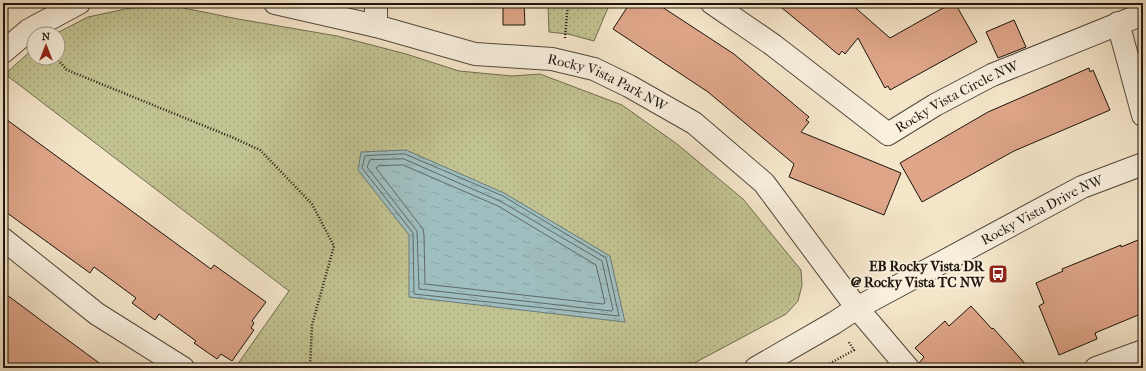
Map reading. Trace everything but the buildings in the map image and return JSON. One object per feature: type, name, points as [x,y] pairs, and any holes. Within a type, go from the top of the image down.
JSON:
[{"type":"street","points":[[3,52],[29,30],[79,3]]},
{"type":"street","name":"Rocky Vista Park NW","points":[[275,3],[376,26],[474,54],[552,59],[594,69],[629,86],[694,123],[764,183],[857,308],[908,368]]},
{"type":"street","points":[[376,3],[376,26]]},
{"type":"street","name":"Rocky Vista Circle NW","points":[[712,3],[773,45],[888,134],[935,104],[992,75],[1143,14]]},
{"type":"street","points":[[1118,23],[1143,115]]},
{"type":"street","name":"Rocky Vista Drive NW","points":[[756,368],[834,324],[857,308],[1082,187],[1143,164]]},
{"type":"street","points":[[3,239],[98,314],[183,368]]},
{"type":"street","points":[[1096,368],[1143,351]]},
{"type":"path","points":[[560,40],[566,38],[568,3]]},
{"type":"path","points":[[63,66],[67,70],[227,135],[260,150],[312,204],[334,246],[312,325],[310,368]]},
{"type":"path","points":[[822,368],[854,350]]},
{"type":"green space","points":[[548,3],[610,3],[594,41],[568,34],[549,32]]},
{"type":"green space","points":[[174,6],[238,19],[337,36],[406,54],[459,71],[512,76],[540,74],[622,105],[677,144],[743,199],[801,270],[802,285],[798,301],[786,314],[685,368],[235,368],[289,291],[5,74],[26,55],[26,66],[66,66],[66,28],[88,17],[130,8]]},
{"type":"water","points":[[406,150],[504,193],[610,256],[625,322],[409,297],[409,235],[358,170],[361,152]]},
{"type":"place","name":"EB Rocky Vista DR @ Rocky Vista TC NW","points":[[998,274]]}]
